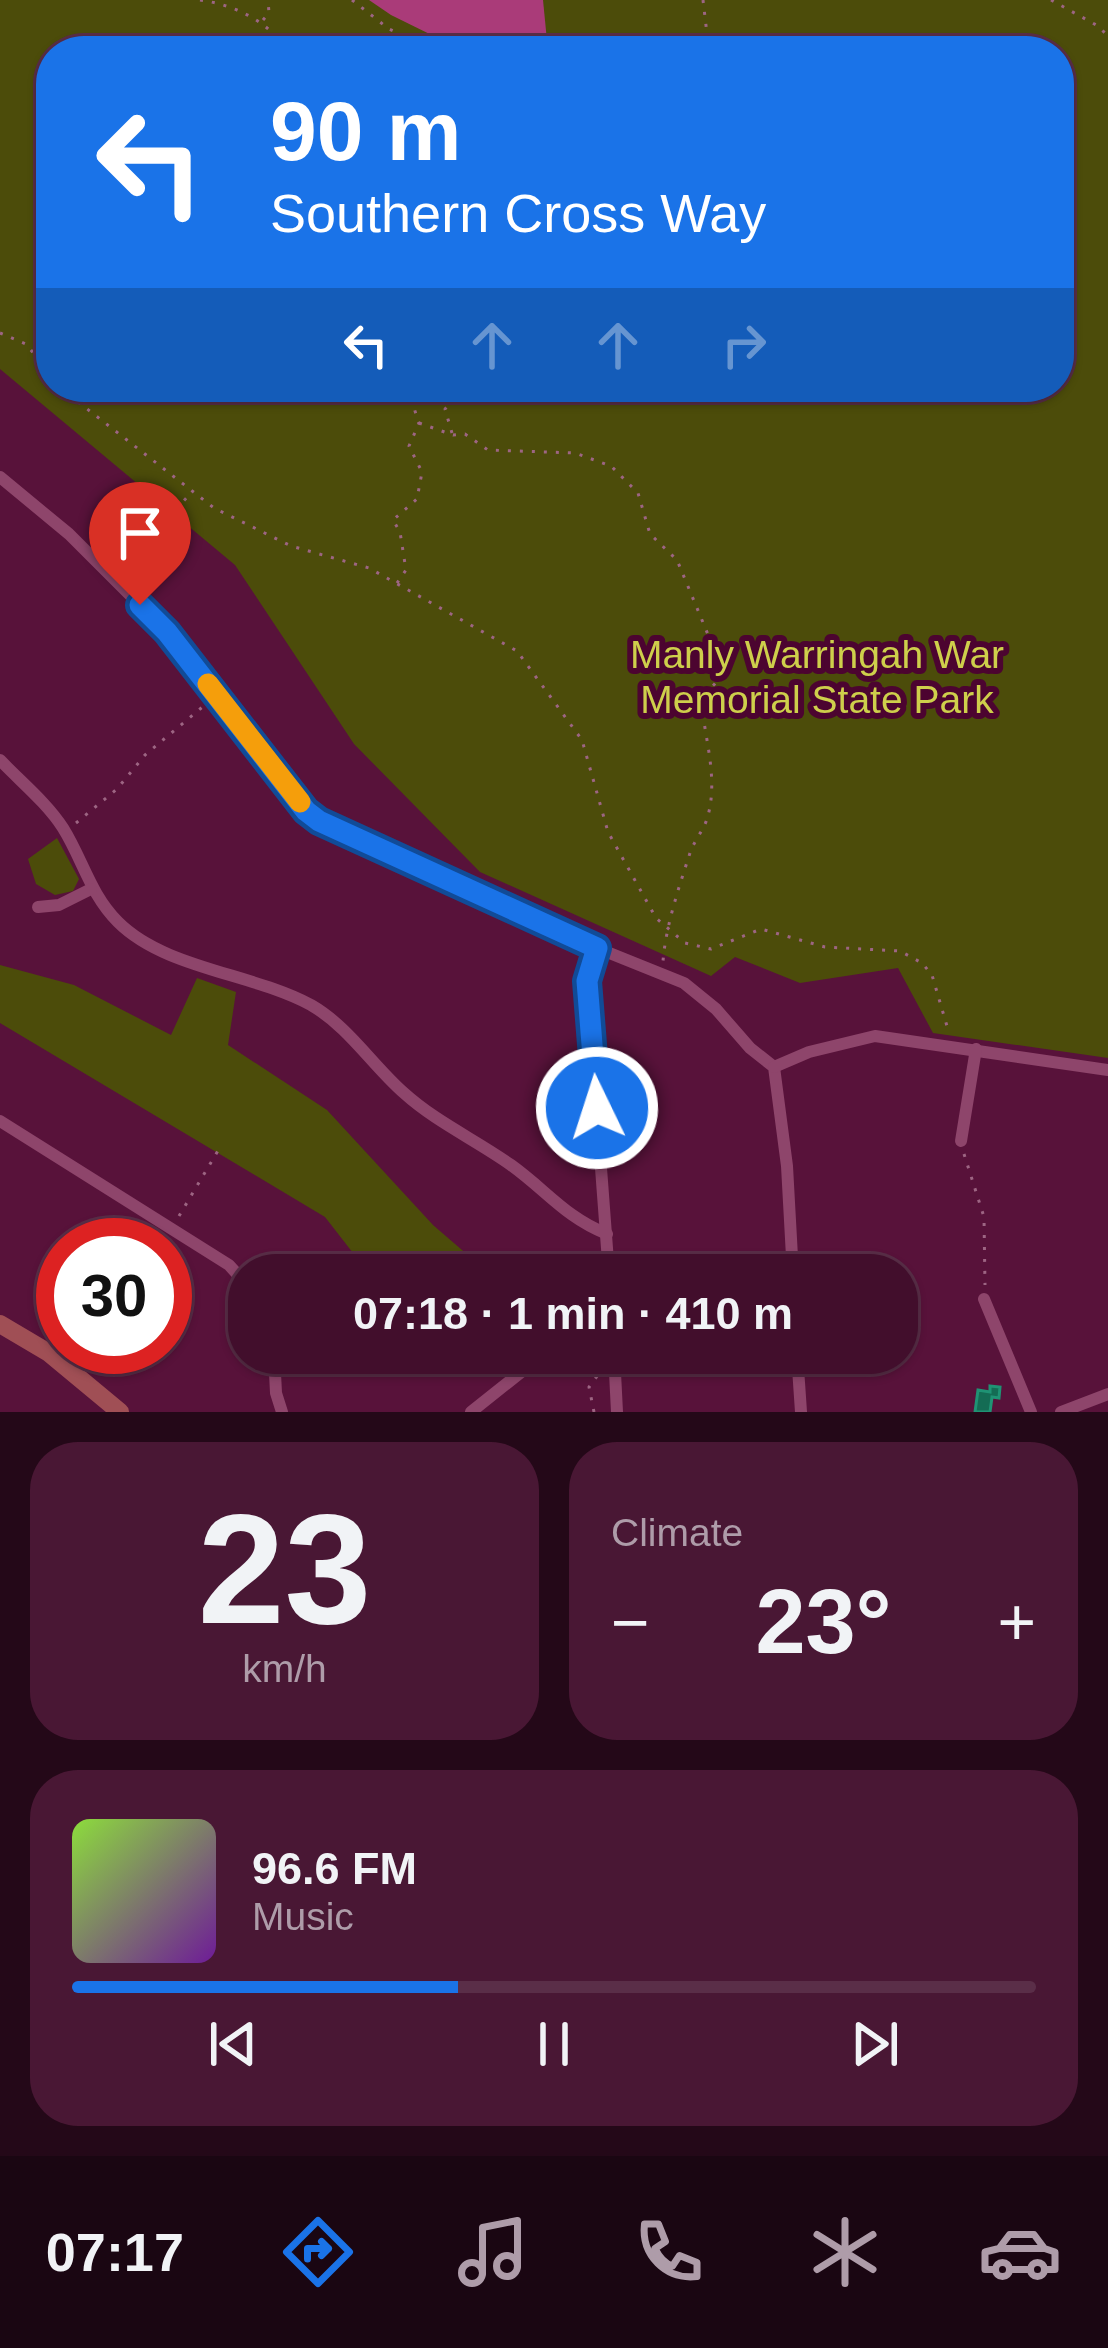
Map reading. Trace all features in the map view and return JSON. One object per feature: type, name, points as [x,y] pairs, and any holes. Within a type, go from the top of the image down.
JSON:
[{"type":"main road","points":[[0,1324],[35,1343],[120,1412]]},
{"type":"street","points":[[0,477],[69,534],[167,632],[319,821],[597,948],[685,983],[750,1048],[775,1066],[792,1254]]},
{"type":"street","points":[[0,760],[65,831],[91,889],[118,922],[158,950],[263,983],[314,1007],[343,1029],[416,1103],[506,1162],[575,1221],[607,1234]]},
{"type":"street","points":[[38,907],[58,905],[91,889]]},
{"type":"street","points":[[597,948],[587,981],[608,1254]]},
{"type":"street","points":[[775,1066],[809,1052],[875,1036],[1108,1070]]},
{"type":"street","points":[[961,1141],[976,1048]]},
{"type":"street","points":[[0,1121],[156,1218]]},
{"type":"street","points":[[192,1241],[228,1264]]},
{"type":"street","points":[[984,1299],[1031,1412]]},
{"type":"street","points":[[275,1374],[282,1412]]},
{"type":"street","points":[[471,1412],[519,1374]]},
{"type":"street","points":[[612,1374],[617,1412]]},
{"type":"street","points":[[798,1374],[801,1412]]},
{"type":"street","points":[[1061,1412],[1108,1394]]},
{"type":"path","points":[[200,0],[261,22],[274,36]]},
{"type":"path","points":[[261,22],[268,13],[268,0]]},
{"type":"path","points":[[352,0],[404,36]]},
{"type":"path","points":[[703,0],[708,36]]},
{"type":"path","points":[[1051,0],[1108,36]]},
{"type":"path","points":[[0,333],[26,344],[36,356]]},
{"type":"path","points":[[78,402],[214,508],[291,546],[369,568],[517,651],[582,740],[608,832],[668,931],[685,943],[711,950],[761,928],[825,947],[900,951],[922,962],[932,975],[947,1031],[960,1041]]},
{"type":"path","points":[[396,585],[406,570],[400,532],[393,520],[417,500],[422,472],[409,446],[419,423],[412,402]]},
{"type":"path","points":[[452,402],[445,409],[453,435]]},
{"type":"path","points":[[419,423],[453,435],[465,434],[488,450],[574,453],[611,466],[638,493],[650,534],[677,560],[724,673],[701,700],[713,770],[711,790],[706,821],[692,848],[668,931],[662,974]]},
{"type":"path","points":[[113,578],[191,492]]},
{"type":"path","points":[[65,831],[216,695]]},
{"type":"path","points":[[961,1141],[985,1217],[984,1299]]},
{"type":"path","points":[[178,1218],[219,1149]]},
{"type":"path","points":[[594,1412],[589,1387],[599,1374]]},
{"type":"green space","name":"Manly Warringah War Memorial State Park","points":[[0,0],[1108,0],[1108,1058],[933,1033],[898,968],[800,983],[735,957],[711,976],[480,872],[354,744],[235,565],[40,402],[1074,402],[1074,36],[36,36],[36,399],[0,369]]},
{"type":"green space","points":[[57,838],[79,879],[73,891],[55,895],[36,884],[28,859]]},
{"type":"green space","points":[[0,965],[74,985],[171,1035],[197,978],[236,992],[228,1045],[327,1110],[433,1225],[467,1254],[353,1254],[325,1217],[0,1023]]},
{"type":"shaded area","points":[[369,0],[543,0],[547,36],[434,36]]},
{"type":"building","points":[[990,1386],[1000,1387],[999,1398],[992,1397],[990,1412],[975,1412],[978,1390],[990,1392]]},
{"type":"slow traffic","points":[[208,684],[300,802]]},
{"type":"route","points":[[140,605],[167,632],[306,811],[319,821],[597,948],[587,981],[597,1108]]}]
